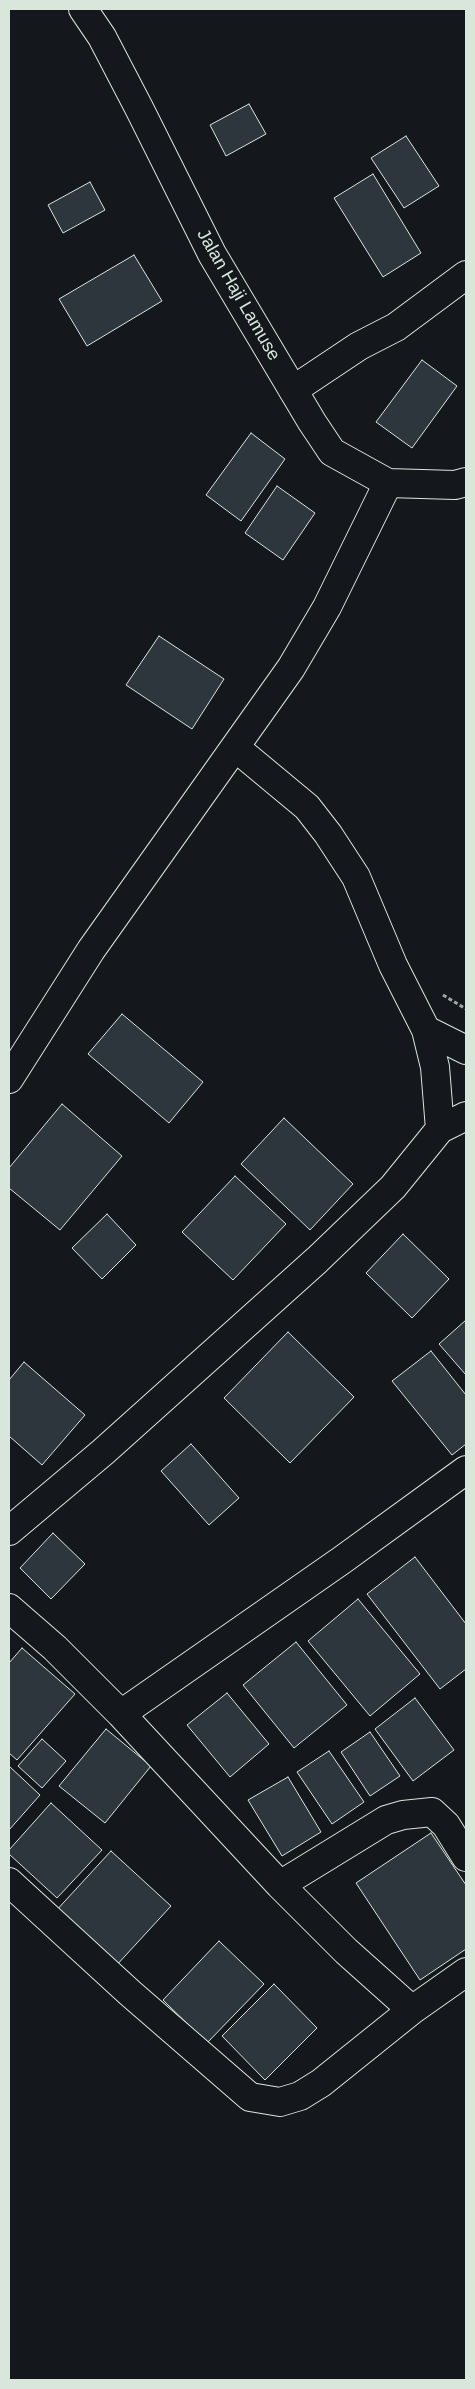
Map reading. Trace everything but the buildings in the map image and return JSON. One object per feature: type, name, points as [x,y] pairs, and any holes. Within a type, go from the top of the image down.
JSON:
[{"type":"street","name":"Jalan Haji Lamuse","points":[[83,9],[102,37],[212,254],[332,452],[388,483],[455,485],[466,482]]},
{"type":"street","points":[[293,390],[358,346],[396,327],[466,275]]},
{"type":"street","points":[[9,1079],[91,950],[291,668],[327,607],[388,483]]},
{"type":"street","points":[[236,748],[307,807],[328,834],[356,877],[394,965],[426,1030],[435,1067],[440,1130]]},
{"type":"street","points":[[426,1030],[466,1050]]},
{"type":"street","points":[[9,1531],[103,1452],[317,1260],[394,1187],[440,1130],[466,1116]]},
{"type":"street","points":[[120,1714],[342,1560],[466,1470]]},
{"type":"street","points":[[9,1608],[55,1648],[120,1714],[280,1885],[346,1951],[412,2010]]},
{"type":"street","points":[[280,1885],[386,1820],[404,1815],[432,1812],[446,1825],[466,1857]]},
{"type":"street","points":[[9,1882],[157,2018],[250,2097],[280,2102],[300,2096],[321,2083],[412,2010],[466,1972]]}]
